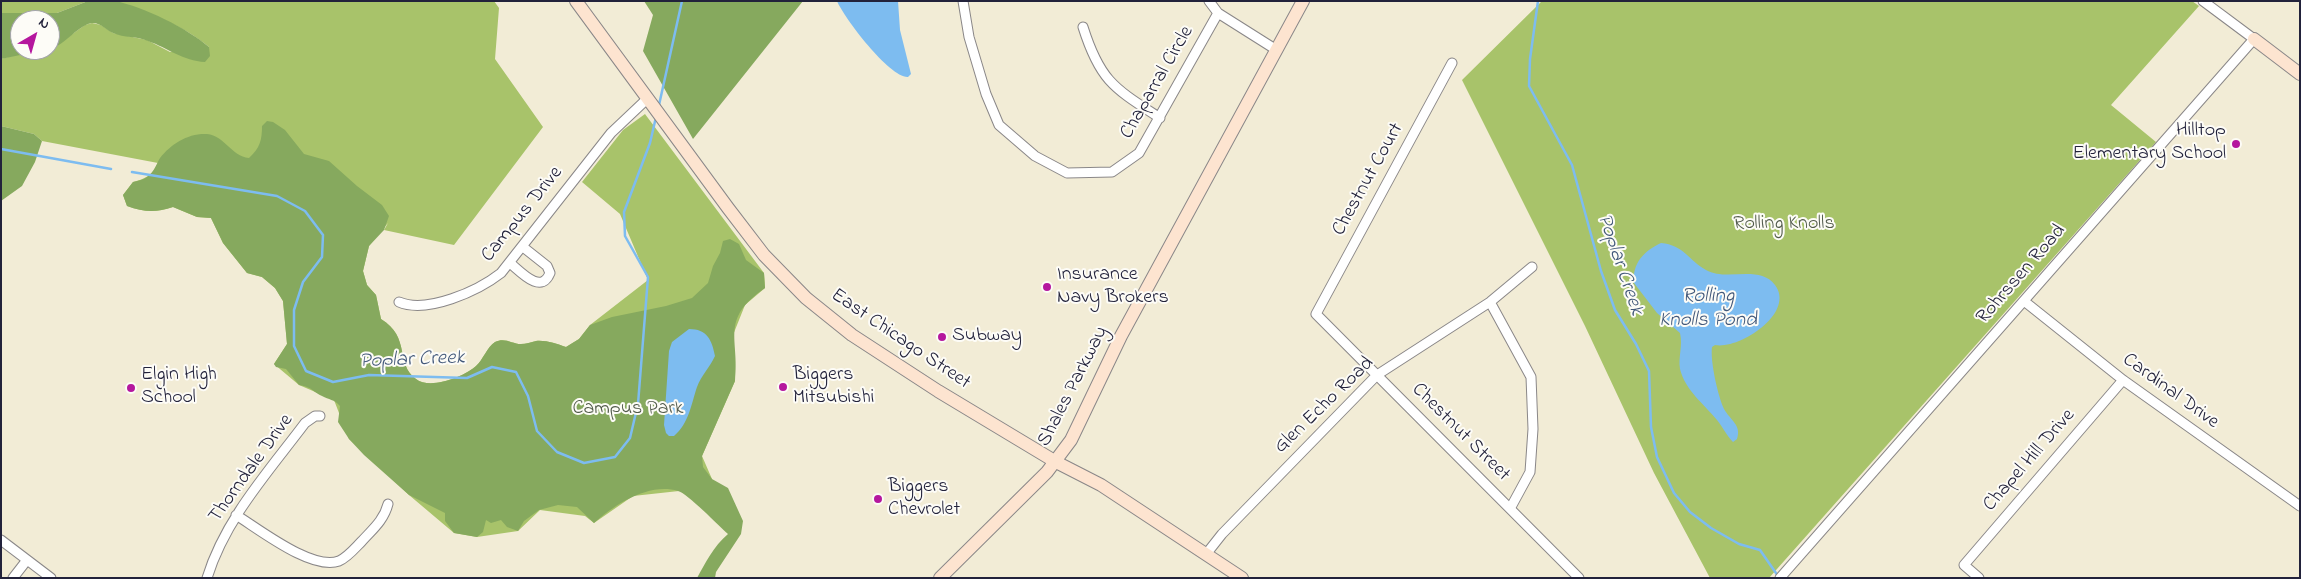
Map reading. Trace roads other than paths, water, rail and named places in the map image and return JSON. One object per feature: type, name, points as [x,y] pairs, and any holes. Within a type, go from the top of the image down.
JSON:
[{"type":"main road","name":"East Chicago Street","points":[[576,1],[764,255],[806,298],[852,335],[880,354],[952,400],[1056,462],[1102,485],[1242,578]]},
{"type":"main road","name":"Shales Parkway","points":[[940,578],[1056,462],[1071,440],[1121,336],[1302,3]]},
{"type":"main road","points":[[2254,39],[2300,74]]},
{"type":"street","name":"Chaparral Circle","points":[[963,1],[969,38],[986,94],[1000,125],[1035,156],[1067,173],[1112,172],[1139,153],[1218,13]]},
{"type":"street","name":"Chaparral Circle","points":[[1210,1],[1218,13],[1276,49]]},
{"type":"street","points":[[2203,1],[2254,39]]},
{"type":"street","points":[[1083,26],[1092,55],[1104,76],[1122,93],[1160,118]]},
{"type":"street","name":"Rohrssen Road","points":[[1780,578],[2254,39]]},
{"type":"street","name":"Chestnut Court","points":[[1316,314],[1452,63]]},
{"type":"street","name":"Campus Drive","points":[[399,302],[412,306],[420,305],[472,292],[492,281],[523,247],[611,133],[648,98]]},
{"type":"street","points":[[510,263],[536,282],[542,282],[548,278],[550,273],[547,266],[523,247]]},
{"type":"street","name":"Glen Echo Road","points":[[1207,553],[1229,527],[1376,375],[1490,302],[1532,267]]},
{"type":"street","name":"Cardinal Drive","points":[[2024,301],[2123,380],[2300,506]]},
{"type":"street","points":[[1490,302],[1531,377],[1533,429],[1530,472],[1510,507]]},
{"type":"street","name":"Chestnut Street","points":[[1316,314],[1579,578]]},
{"type":"street","name":"Chapel Hill Drive","points":[[1979,578],[1964,565],[2123,380]]},
{"type":"street","name":"Thorndale Drive","points":[[207,578],[221,542],[236,515],[305,423],[315,416],[320,416]]},
{"type":"street","points":[[236,515],[302,555],[324,563],[333,562],[347,556],[379,523],[388,504]]},
{"type":"street","points":[[1,540],[51,578]]},
{"type":"street","points":[[13,578],[27,560]]},
{"type":"water","points":[[837,1],[898,1],[900,30],[911,74],[908,77],[900,75],[879,58],[858,33]]},
{"type":"water","name":"Rolling Knolls Pond","points":[[1661,243],[1669,244],[1681,250],[1700,266],[1714,273],[1760,275],[1775,285],[1779,296],[1778,307],[1772,318],[1762,327],[1750,336],[1737,342],[1712,347],[1713,369],[1719,396],[1726,413],[1735,423],[1738,430],[1737,439],[1733,442],[1717,420],[1690,390],[1682,377],[1680,369],[1680,333],[1657,313],[1634,283],[1635,269],[1640,258]]},
{"type":"water","points":[[689,329],[700,331],[708,336],[715,356],[697,387],[683,425],[674,436],[669,436],[664,425],[669,351],[672,342]]},
{"type":"waterway","name":"Poplar Creek","points":[[659,105],[682,1]]},
{"type":"waterway","name":"Poplar Creek","points":[[1538,1],[1530,59],[1529,86],[1572,165],[1601,271],[1615,310],[1636,344],[1649,371],[1651,427],[1657,457],[1674,493],[1690,512],[1711,528],[1739,544],[1760,550],[1778,576]]},
{"type":"waterway","name":"Poplar Creek","points":[[132,172],[277,196],[305,211],[323,235],[322,257],[303,282],[294,310],[294,346],[306,371],[333,382],[369,375],[467,378],[492,367],[516,372],[528,396],[537,431],[557,452],[584,463],[615,457],[630,438],[638,404],[648,277],[625,236],[624,212],[650,143],[656,117]]},
{"type":"waterway","name":"Poplar Creek","points":[[1,149],[111,169]]},
{"type":"place","name":"Hilltop Elementary School","points":[[2236,144]]},
{"type":"place","name":"Insurance Navy Brokers","points":[[1047,287]]},
{"type":"place","name":"Subway","points":[[942,337]]},
{"type":"place","name":"Biggers Mitsubishi","points":[[783,387]]},
{"type":"place","name":"Elgin High School","points":[[131,388]]},
{"type":"place","name":"Biggers Chevrolet","points":[[878,499]]},
{"type":"park label","name":"Rolling Knolls","points":[[1784,225]]},
{"type":"park label","name":"Campus Park","points":[[628,410]]}]
